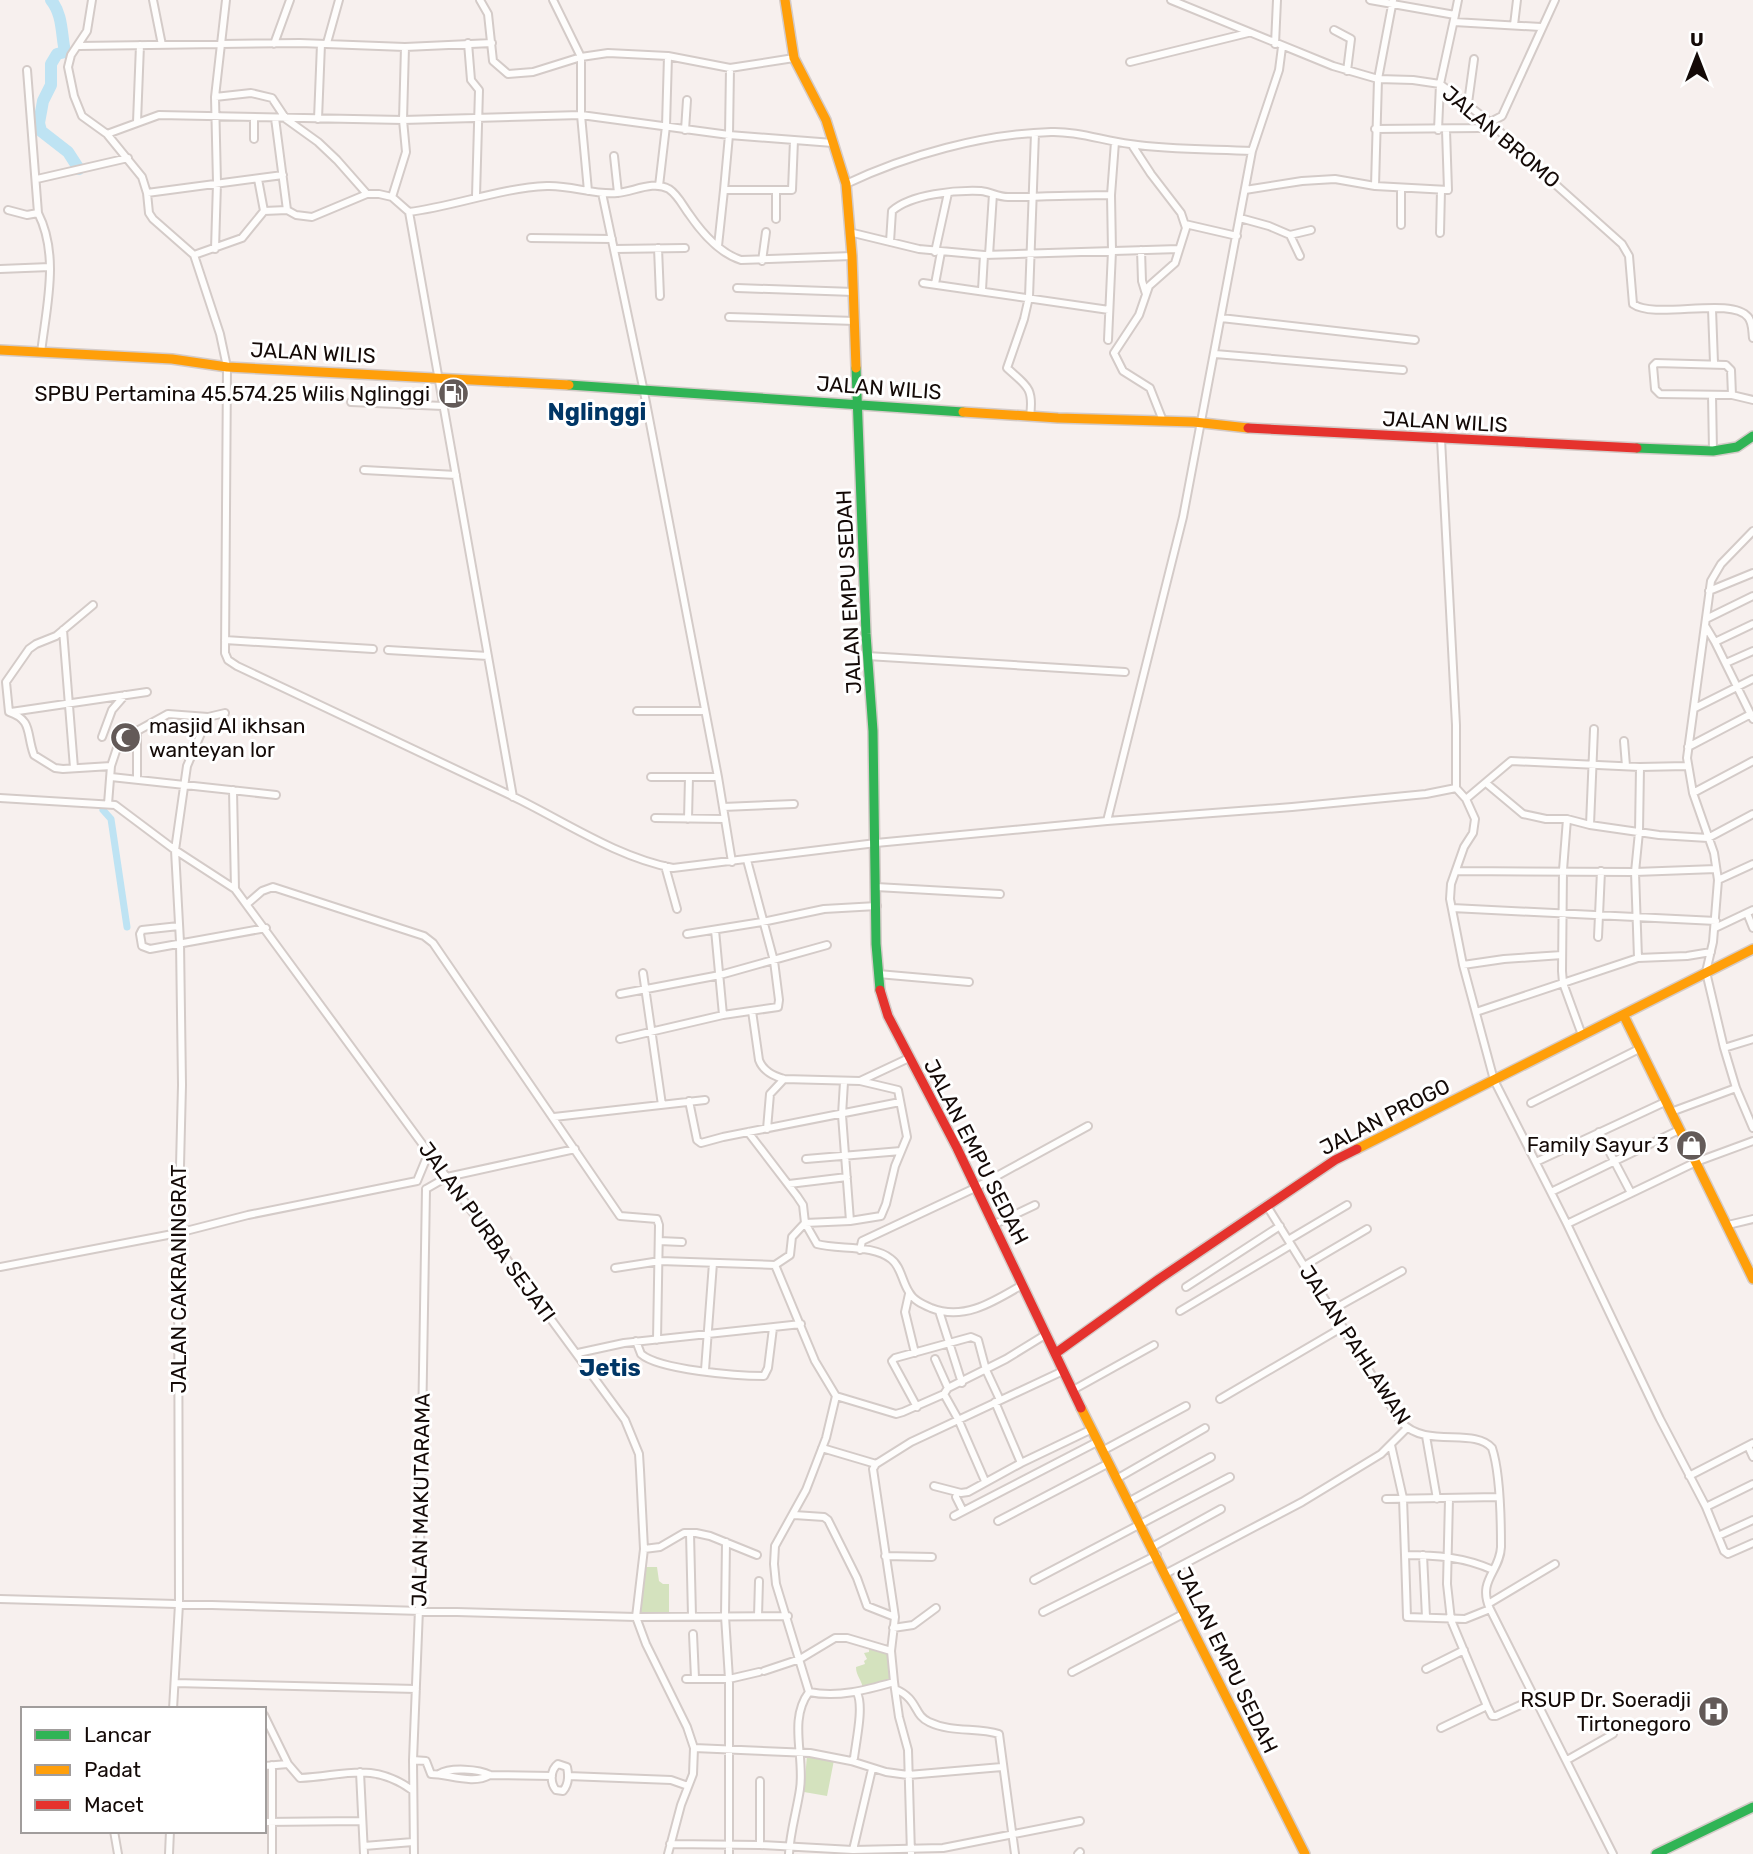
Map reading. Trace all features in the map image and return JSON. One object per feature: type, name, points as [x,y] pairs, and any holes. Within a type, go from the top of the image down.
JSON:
[{"type":"main road","name":"JALAN EMPU SEDAH","points":[[785,0],[794,58],[826,120],[846,184],[854,292],[867,656],[873,731],[879,986],[888,1016],[957,1148],[1090,1430],[1130,1501],[1183,1614],[1305,1854]]},
{"type":"main road","name":"JALAN WILIS","points":[[0,351],[172,359],[227,367],[523,382],[1030,416],[1202,423],[1441,439],[1713,451],[1737,447],[1753,436]]},
{"type":"main road","name":"JALAN PROGO","points":[[1056,1353],[1158,1279],[1335,1160],[1753,949]]},
{"type":"main road","points":[[1624,1016],[1679,1130],[1749,1260],[1753,1279]]},
{"type":"main road","points":[[1656,1854],[1753,1807]]},
{"type":"main road","points":[[1676,1854],[1753,1816]]},
{"type":"street","points":[[92,0],[88,31],[71,55],[68,67],[77,108],[89,122],[107,135],[142,177],[147,193],[147,205],[153,219],[194,255],[220,334],[227,367],[225,653],[228,660],[237,666],[616,849],[665,866],[693,867],[876,843],[1292,807],[1426,794],[1456,788]]},
{"type":"street","points":[[153,0],[162,45]]},
{"type":"street","points":[[215,249],[215,97],[226,0]]},
{"type":"street","points":[[274,44],[290,0]]},
{"type":"street","points":[[318,119],[324,44],[339,0]]},
{"type":"street","points":[[480,0],[488,14],[494,61],[508,74],[533,72],[581,57],[608,53],[668,56],[730,68],[794,58]]},
{"type":"street","points":[[553,0],[581,57],[581,115],[588,191]]},
{"type":"street","name":"JALAN BROMO","points":[[1171,0],[1347,71],[1378,79],[1440,84],[1491,123],[1546,176],[1604,225],[1627,250],[1633,304],[1637,308],[1734,309],[1744,313],[1751,322],[1753,338]]},
{"type":"street","points":[[1107,821],[1183,517],[1252,151],[1272,93],[1279,45],[1277,0]]},
{"type":"street","points":[[1370,0],[1455,18],[1541,27]]},
{"type":"street","points":[[1245,190],[1335,179],[1401,188],[1448,190],[1440,84],[1458,0]]},
{"type":"street","points":[[1514,26],[1517,0]]},
{"type":"street","points":[[1376,129],[1479,128],[1502,116],[1555,0]]},
{"type":"street","points":[[1371,185],[1378,79],[1392,3]]},
{"type":"street","points":[[1334,30],[1351,39],[1347,71]]},
{"type":"street","points":[[1130,62],[1250,33]]},
{"type":"street","points":[[468,43],[471,80],[480,90],[475,196]]},
{"type":"street","points":[[79,46],[324,44],[405,47],[492,43]]},
{"type":"street","points":[[137,122],[140,45]]},
{"type":"street","points":[[393,197],[406,152],[403,120],[405,47]]},
{"type":"street","points":[[659,186],[666,126],[668,56]]},
{"type":"street","points":[[1468,103],[1474,59]]},
{"type":"street","points":[[718,246],[730,135],[730,68]]},
{"type":"street","points":[[27,70],[38,213],[44,225],[50,267],[41,353]]},
{"type":"street","points":[[215,97],[260,93],[272,98],[286,119],[328,151],[367,194]]},
{"type":"street","points":[[685,130],[687,100]]},
{"type":"street","points":[[107,135],[159,115],[403,120],[581,115],[685,130],[833,143]]},
{"type":"street","points":[[254,118],[254,139]]},
{"type":"street","points":[[275,118],[287,210]]},
{"type":"street","points":[[846,184],[881,167],[916,157],[966,144],[1035,133],[1068,133],[1132,145],[1252,151]]},
{"type":"street","points":[[1030,416],[1033,397],[1030,389],[1007,368],[1029,297],[1035,133]]},
{"type":"street","points":[[724,190],[790,191],[794,187],[794,140]]},
{"type":"street","points":[[1108,340],[1112,251],[1111,195],[1115,142]]},
{"type":"street","points":[[1132,145],[1181,213],[1185,224],[1184,237],[1175,262],[1153,281],[1139,314],[1114,353],[1123,371],[1150,388],[1163,421]]},
{"type":"street","points":[[614,156],[618,193]]},
{"type":"street","points":[[37,179],[128,158]]},
{"type":"street","points":[[147,193],[283,175]]},
{"type":"street","points":[[258,179],[264,211]]},
{"type":"street","points":[[409,212],[440,207],[475,196],[546,186],[563,186],[602,193],[659,186],[671,190],[703,232],[736,258],[762,261],[852,256]]},
{"type":"street","points":[[1401,188],[1401,225]]},
{"type":"street","points":[[1440,233],[1441,190]]},
{"type":"street","points":[[776,191],[776,219]]},
{"type":"street","points":[[890,242],[892,211],[898,206],[948,193],[979,191],[1001,197],[1111,195]]},
{"type":"street","points":[[602,193],[644,392],[732,862]]},
{"type":"street","points":[[935,284],[948,193]]},
{"type":"street","points":[[194,255],[242,237],[264,211],[287,210],[296,215],[312,216],[367,194],[393,197],[409,212],[513,797]]},
{"type":"street","points":[[982,290],[993,194]]},
{"type":"street","points":[[8,210],[27,215],[38,213]]},
{"type":"street","points":[[1240,218],[1290,235],[1311,230]]},
{"type":"street","points":[[1185,224],[1237,236]]},
{"type":"street","points":[[762,261],[766,232]]},
{"type":"street","points":[[849,232],[938,252],[986,255],[1179,249]]},
{"type":"street","points":[[1290,235],[1300,256]]},
{"type":"street","points":[[531,238],[612,239]]},
{"type":"street","points":[[658,248],[660,296]]},
{"type":"street","points":[[614,249],[685,248]]},
{"type":"street","points":[[1142,250],[1142,281],[1146,296]]},
{"type":"street","points":[[0,269],[50,267]]},
{"type":"street","points":[[923,283],[1109,310]]},
{"type":"street","points":[[737,288],[854,292]]},
{"type":"street","points":[[1712,309],[1714,363]]},
{"type":"street","points":[[729,317],[855,321]]},
{"type":"street","points":[[1221,318],[1415,340]]},
{"type":"street","points":[[1215,354],[1403,370]]},
{"type":"street","points":[[1732,395],[1730,368],[1726,365],[1656,363],[1653,366],[1655,389],[1660,394],[1732,395],[1753,400]]},
{"type":"street","points":[[1712,395],[1713,451]]},
{"type":"street","points":[[351,402],[443,406]]},
{"type":"street","points":[[1441,439],[1456,725],[1456,788],[1475,819],[1475,826],[1456,871],[1451,892],[1452,908],[1463,965],[1494,1080],[1728,1554],[1753,1542]]},
{"type":"street","points":[[364,470],[456,475]]},
{"type":"street","points":[[1753,531],[1721,564],[1711,581],[1687,766],[1717,869],[1716,925],[1706,972],[1735,1088],[1753,1128]]},
{"type":"street","points":[[1709,592],[1753,573]]},
{"type":"street","points":[[1706,623],[1753,596]]},
{"type":"street","points":[[9,712],[6,682],[14,674],[23,656],[36,644],[56,636],[93,605]]},
{"type":"street","points":[[1688,747],[1751,711],[1706,623]]},
{"type":"street","points":[[1715,642],[1753,624]]},
{"type":"street","points":[[63,629],[74,768]]},
{"type":"street","points":[[225,640],[373,649]]},
{"type":"street","points":[[388,650],[488,656]]},
{"type":"street","points":[[1726,663],[1753,651]]},
{"type":"street","points":[[867,656],[1125,672]]},
{"type":"street","points":[[1695,708],[1753,680]]},
{"type":"street","points":[[9,712],[147,692]]},
{"type":"street","points":[[102,737],[112,710],[125,695]]},
{"type":"street","points":[[638,711],[705,711]]},
{"type":"street","points":[[9,712],[22,716],[26,721],[34,755],[55,768],[111,766]]},
{"type":"street","points":[[108,804],[111,766],[121,736],[137,731],[168,714],[208,717],[225,713]]},
{"type":"street","name":"JALAN CAKRANINGRAT","points":[[173,1707],[179,1604],[178,1233],[182,1085],[176,850],[183,786],[191,752],[208,717]]},
{"type":"street","points":[[1590,825],[1594,729]]},
{"type":"street","points":[[137,731],[137,779]]},
{"type":"street","points":[[1624,741],[1626,766]]},
{"type":"street","points":[[1463,796],[1486,783],[1511,761],[1640,767],[1687,766]]},
{"type":"street","points":[[1693,793],[1753,761]]},
{"type":"street","points":[[1638,958],[1635,872],[1640,767]]},
{"type":"street","points":[[111,777],[276,795]]},
{"type":"street","points":[[652,777],[718,777]]},
{"type":"street","points":[[688,819],[690,777]]},
{"type":"street","points":[[1486,783],[1523,814],[1639,832],[1708,838],[1753,814]]},
{"type":"street","points":[[233,790],[235,890]]},
{"type":"street","name":"JALAN PURBA SEJATI","points":[[0,799],[115,805],[235,890],[625,1420],[639,1454],[644,1549],[636,1617],[646,1644],[687,1727],[694,1748],[693,1774],[668,1854]]},
{"type":"street","points":[[723,807],[794,804]]},
{"type":"street","points":[[655,818],[725,819]]},
{"type":"street","points":[[1567,819],[1563,870],[1563,983],[1582,1035]]},
{"type":"street","points":[[620,1039],[723,1015],[772,1009],[779,1004],[774,961],[747,860]]},
{"type":"street","points":[[1718,880],[1753,864]]},
{"type":"street","points":[[665,866],[677,909]]},
{"type":"street","points":[[1456,871],[1635,872],[1717,869]]},
{"type":"street","points":[[1598,937],[1601,871]]},
{"type":"street","points":[[247,904],[262,891],[274,887],[424,936],[433,943],[620,1216],[657,1219],[660,1261],[657,1340]]},
{"type":"street","points":[[876,887],[1000,894]]},
{"type":"street","points":[[687,933],[762,922],[824,909],[877,906]]},
{"type":"street","points":[[1452,908],[1599,914],[1716,925],[1750,912],[1753,928]]},
{"type":"street","points":[[179,926],[143,929],[140,934],[142,946],[146,949],[265,928]]},
{"type":"street","points":[[715,930],[723,1015]]},
{"type":"street","points":[[620,994],[720,975],[827,945]]},
{"type":"street","points":[[1476,1012],[1638,958],[1711,952]]},
{"type":"street","points":[[1463,965],[1489,960],[1562,955]]},
{"type":"street","points":[[643,973],[662,1105]]},
{"type":"street","points":[[878,974],[969,982]]},
{"type":"street","points":[[752,1011],[761,1065],[775,1077],[860,1081],[909,1058]]},
{"type":"street","points":[[1724,1048],[1753,1039]]},
{"type":"street","points":[[1531,1103],[1639,1049]]},
{"type":"street","points":[[767,1129],[770,1094],[784,1079]]},
{"type":"street","points":[[615,1268],[660,1261],[775,1265],[790,1255],[792,1237],[805,1223],[850,1222],[881,1216],[907,1137],[900,1094],[894,1087],[873,1086],[860,1081]]},
{"type":"street","points":[[844,1082],[842,1115],[850,1222]]},
{"type":"street","points":[[1671,1112],[1735,1088]]},
{"type":"street","points":[[554,1117],[705,1100]]},
{"type":"street","points":[[689,1101],[698,1142],[900,1102]]},
{"type":"street","points":[[1536,1162],[1665,1102]]},
{"type":"street","points":[[860,1250],[862,1241],[975,1188],[1088,1126]]},
{"type":"street","points":[[1551,1192],[1679,1130]]},
{"type":"street","points":[[748,1132],[803,1205],[805,1223],[817,1244],[886,1255],[894,1260],[909,1294],[920,1304],[951,1313],[985,1307],[1022,1284]]},
{"type":"street","points":[[1599,1132],[1630,1193]]},
{"type":"street","points":[[1567,1224],[1696,1162],[1753,1141]]},
{"type":"street","points":[[417,1181],[426,1189],[447,1177],[575,1149]]},
{"type":"street","points":[[806,1159],[901,1151]]},
{"type":"street","points":[[417,1181],[429,1152]]},
{"type":"street","points":[[789,1184],[847,1177]]},
{"type":"street","points":[[0,1267],[178,1233],[417,1181]]},
{"type":"street","name":"JALAN MAKUTARAMA","points":[[414,1854],[412,1790],[419,1609],[426,1189]]},
{"type":"street","points":[[993,1226],[1035,1205]]},
{"type":"street","points":[[1180,1311],[1347,1205]]},
{"type":"street","name":"JALAN PAHLAWAN","points":[[1267,1206],[1407,1428],[1426,1436],[1480,1440],[1492,1448],[1501,1547],[1499,1558],[1485,1588],[1489,1606]]},
{"type":"street","points":[[1728,1225],[1753,1219]]},
{"type":"street","points":[[1186,1287],[1280,1226]]},
{"type":"street","points":[[1304,1266],[1367,1229]]},
{"type":"street","points":[[659,1241],[682,1242]]},
{"type":"street","points":[[705,1370],[713,1263]]},
{"type":"street","points":[[775,1265],[821,1373],[836,1396],[900,1413],[917,1407],[986,1370],[1045,1335]]},
{"type":"street","points":[[1332,1310],[1402,1271]]},
{"type":"street","points":[[909,1294],[905,1312],[915,1353]]},
{"type":"street","points":[[939,1311],[962,1382]]},
{"type":"street","points":[[578,1353],[636,1341],[801,1324]]},
{"type":"street","points":[[1220,1399],[1343,1327]]},
{"type":"street","points":[[636,1341],[641,1354],[647,1359],[726,1375],[764,1376],[768,1368],[773,1328]]},
{"type":"street","points":[[917,1407],[892,1361],[975,1338],[978,1340],[986,1370],[1021,1463]]},
{"type":"street","points":[[1073,1390],[1154,1345]]},
{"type":"street","points":[[935,1359],[985,1482]]},
{"type":"street","points":[[911,1852],[908,1750],[899,1717],[891,1651],[895,1617],[872,1474],[876,1464],[908,1443],[1063,1371]]},
{"type":"street","points":[[809,1692],[800,1658],[783,1616],[776,1584],[775,1546],[794,1515],[822,1448],[836,1396]]},
{"type":"street","points":[[954,1516],[1186,1406]]},
{"type":"street","points":[[1118,1478],[1205,1428]]},
{"type":"street","points":[[1165,1574],[1302,1502],[1381,1454],[1407,1428]]},
{"type":"street","points":[[934,1486],[964,1493],[1090,1430]]},
{"type":"street","points":[[1426,1436],[1437,1499]]},
{"type":"street","points":[[1689,1476],[1750,1444],[1753,1457]]},
{"type":"street","points":[[1391,1445],[1403,1498],[1407,1616],[1465,1619],[1555,1564]]},
{"type":"street","points":[[822,1448],[876,1464]]},
{"type":"street","points":[[1130,1501],[1211,1457]]},
{"type":"street","points":[[998,1521],[1109,1464]]},
{"type":"street","points":[[1034,1580],[1230,1477]]},
{"type":"street","points":[[1706,1507],[1753,1484]]},
{"type":"street","points":[[956,1497],[963,1511]]},
{"type":"street","points":[[1386,1499],[1498,1497]]},
{"type":"street","points":[[1448,1499],[1447,1556],[1451,1620],[1487,1706],[1492,1716],[1496,1716],[1536,1698]]},
{"type":"street","points":[[1042,1612],[1154,1551],[1221,1509]]},
{"type":"street","points":[[794,1515],[824,1517],[828,1520],[867,1606],[895,1617]]},
{"type":"street","points":[[1718,1536],[1753,1520]]},
{"type":"street","points":[[644,1549],[660,1547],[680,1535],[690,1533],[703,1534],[757,1555]]},
{"type":"street","points":[[690,1533],[692,1616]]},
{"type":"street","points":[[726,1542],[729,1854]]},
{"type":"street","points":[[1405,1555],[1447,1556],[1473,1561],[1493,1570]]},
{"type":"street","points":[[1423,1555],[1426,1617]]},
{"type":"street","points":[[885,1556],[932,1557]]},
{"type":"street","points":[[758,1616],[759,1581]]},
{"type":"street","points":[[0,1599],[636,1617],[783,1616]]},
{"type":"street","points":[[1489,1606],[1613,1854]]},
{"type":"street","points":[[893,1628],[913,1625],[936,1608]]},
{"type":"street","points":[[1072,1672],[1183,1614]]},
{"type":"street","points":[[693,1634],[695,1678]]},
{"type":"street","points":[[686,1679],[729,1679],[761,1672],[800,1658],[835,1638],[842,1637],[891,1651]]},
{"type":"street","points":[[1426,1670],[1464,1650]]},
{"type":"street","points":[[175,1683],[416,1689]]},
{"type":"street","points":[[809,1692],[857,1693],[894,1685],[911,1697],[920,1714],[929,1722],[955,1730],[997,1733],[1000,1737],[1015,1854]]},
{"type":"street","points":[[790,1849],[804,1752],[798,1727],[803,1700],[809,1692]]},
{"type":"street","points":[[851,1761],[854,1758],[858,1723],[860,1696],[857,1693]]},
{"type":"street","points":[[1441,1728],[1487,1706]]},
{"type":"street","points":[[266,1719],[288,1764],[300,1778],[360,1772],[386,1774],[412,1790]]},
{"type":"street","points":[[1567,1759],[1613,1734]]},
{"type":"street","points":[[694,1748],[804,1752],[908,1775],[1002,1767]]},
{"type":"street","points":[[413,1760],[426,1761],[430,1773],[444,1777],[460,1774],[480,1779],[490,1775],[552,1776]]},
{"type":"street","points":[[272,1854],[268,1822],[268,1765],[288,1764]]},
{"type":"street","points":[[563,1764],[567,1767],[568,1776],[568,1785],[563,1791],[553,1786],[555,1766],[563,1764]]},
{"type":"street","points":[[853,1850],[872,1769]]},
{"type":"street","points":[[360,1772],[364,1850],[413,1842]]},
{"type":"street","points":[[568,1776],[671,1780],[688,1786]]},
{"type":"street","points":[[760,1781],[760,1844]]},
{"type":"street","points":[[268,1822],[362,1821]]},
{"type":"street","points":[[670,1844],[760,1844],[790,1849],[800,1847],[837,1851],[911,1852],[1080,1821]]},
{"type":"street","points":[[114,1833],[118,1854]]},
{"type":"street","points":[[169,1854],[170,1833]]},
{"type":"green space","points":[[646,1567],[657,1567],[659,1581],[669,1584],[669,1613],[640,1614]]},
{"type":"green space","points":[[869,1646],[889,1652],[892,1681],[863,1689],[856,1667],[865,1664],[867,1659],[864,1653],[869,1652]]},
{"type":"green space","points":[[807,1755],[834,1760],[827,1796],[804,1792]]},
{"type":"waterway","points":[[51,0],[60,18],[65,52],[57,54],[51,64],[51,85],[43,101],[39,123],[41,131],[68,152],[79,169]]},
{"type":"waterway","points":[[103,810],[111,819],[127,927]]},
{"type":"traffic: fast","points":[[856,368],[866,634],[873,731],[876,944],[880,990]]},
{"type":"traffic: fast","points":[[569,385],[963,412]]},
{"type":"traffic: fast","points":[[1637,448],[1713,451],[1737,447],[1753,436]]},
{"type":"traffic: fast","points":[[1656,1854],[1753,1807]]},
{"type":"traffic: slow","points":[[785,0],[794,58],[826,120],[846,184],[856,368]]},
{"type":"traffic: slow","points":[[0,350],[172,359],[227,367],[569,385]]},
{"type":"traffic: slow","points":[[963,412],[1194,422],[1248,428]]},
{"type":"traffic: slow","points":[[1357,1149],[1753,949]]},
{"type":"traffic: slow","points":[[1624,1016],[1753,1279]]},
{"type":"traffic: slow","points":[[1081,1408],[1305,1854]]},
{"type":"traffic: jam","points":[[1248,428],[1637,448]]},
{"type":"traffic: jam","points":[[880,990],[888,1016],[957,1148],[1081,1408]]},
{"type":"traffic: jam","points":[[1056,1353],[1159,1279],[1335,1160],[1357,1149]]},
{"type":"place","name":"SPBU Pertamina 45.574.25 Wilis Nglinggi","points":[[453,394]]},
{"type":"place","name":"masjid Al ikhsan wanteyan lor","points":[[126,738]]},
{"type":"place","name":"Family Sayur 3","points":[[1692,1145]]},
{"type":"place","name":"RSUP Dr. Soeradji Tirtonegoro","points":[[1714,1712]]},
{"type":"district","name":"Nglinggi","points":[[597,412]]},
{"type":"district","name":"Jetis","points":[[610,1368]]}]
